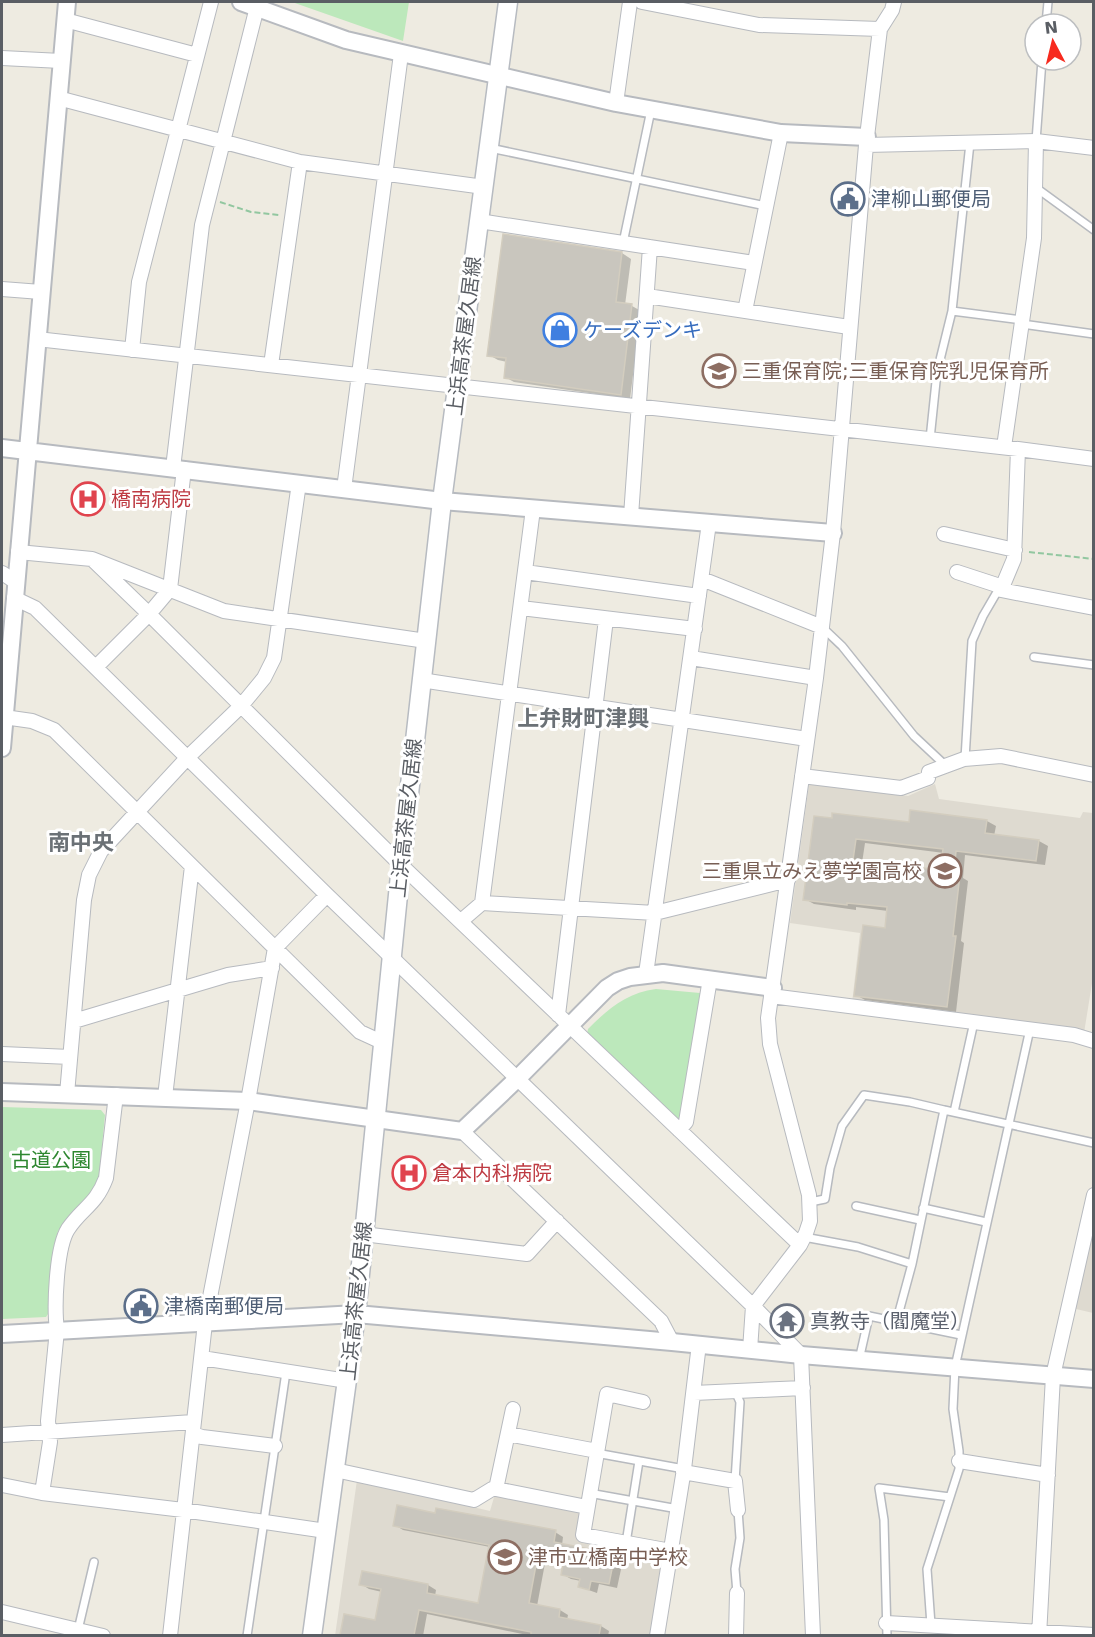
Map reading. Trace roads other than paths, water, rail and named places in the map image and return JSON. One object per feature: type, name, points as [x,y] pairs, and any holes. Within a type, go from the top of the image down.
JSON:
[{"type":"main road","name":"上浜高茶屋久居線","points":[[312,1635],[356,1314],[401,865],[442,501],[508,2]]},
{"type":"street","points":[[2,748],[4,667],[11,584],[18,552],[28,451],[67,2]]},
{"type":"street","points":[[132,350],[140,282],[211,2]]},
{"type":"street","points":[[241,2],[346,40],[401,54],[616,103],[781,133],[866,141],[970,143],[1036,141],[1094,148]]},
{"type":"street","points":[[616,103],[630,2]]},
{"type":"street","points":[[642,2],[759,25],[879,29]]},
{"type":"street","points":[[750,1350],[753,1306],[802,1241],[810,1221],[810,1202],[768,1029],[816,678],[833,533],[849,327],[879,29],[892,10],[894,2]]},
{"type":"street","points":[[96,667],[149,614],[170,589],[187,357],[202,225],[257,7]]},
{"type":"street","points":[[65,20],[197,56]]},
{"type":"street","points":[[344,489],[401,54]]},
{"type":"street","points":[[2,58],[61,61]]},
{"type":"street","points":[[58,98],[300,162],[484,187]]},
{"type":"street","points":[[745,311],[781,133]]},
{"type":"street","points":[[1002,589],[1014,559],[1015,550],[1011,448],[1022,322],[1034,238],[1036,141]]},
{"type":"street","points":[[271,365],[300,162]]},
{"type":"street","points":[[479,221],[754,263]]},
{"type":"street","points":[[631,516],[650,247]]},
{"type":"street","points":[[2,289],[41,292]]},
{"type":"street","points":[[647,296],[849,327]]},
{"type":"street","points":[[37,339],[1094,459]]},
{"type":"street","points":[[2,448],[442,501],[833,533]]},
{"type":"street","points":[[67,1094],[84,900],[89,875],[101,851],[188,757],[241,706],[272,665],[300,483]]},
{"type":"street","points":[[461,921],[482,903],[533,508]]},
{"type":"street","points":[[646,974],[709,523]]},
{"type":"street","points":[[944,534],[1015,550]]},
{"type":"street","points":[[18,552],[92,559],[224,611],[426,641]]},
{"type":"street","points":[[92,559],[401,865],[679,1130],[802,1241]]},
{"type":"street","points":[[525,572],[699,596]]},
{"type":"street","points":[[957,572],[1002,589],[1094,608]]},
{"type":"street","points":[[702,579],[822,627]]},
{"type":"street","points":[[11,584],[327,895],[801,1355],[813,1635]]},
{"type":"street","points":[[521,608],[695,629]]},
{"type":"street","points":[[564,1020],[572,909],[606,619]]},
{"type":"street","points":[[691,658],[816,678]]},
{"type":"street","points":[[421,680],[807,739]]},
{"type":"street","points":[[4,717],[32,721],[54,730],[360,1032],[384,1043]]},
{"type":"street","points":[[802,776],[901,788],[928,778],[929,772],[964,759],[1001,756],[1094,775]]},
{"type":"street","points":[[165,1097],[192,866]]},
{"type":"street","points":[[482,903],[655,913],[788,880]]},
{"type":"street","points":[[170,1635],[205,1323],[275,948],[327,895]]},
{"type":"street","points":[[74,1021],[228,975],[272,968]]},
{"type":"street","points":[[462,1131],[517,1079],[564,1020],[618,981],[646,974],[663,973],[710,979],[772,992],[1074,1035],[1094,1041]]},
{"type":"street","points":[[679,1130],[686,1122],[710,979]]},
{"type":"street","points":[[2,1054],[70,1057]]},
{"type":"street","points":[[2,1092],[248,1101],[462,1131],[661,1321],[672,1342]]},
{"type":"street","points":[[42,1493],[50,1442],[48,1432],[57,1330],[55,1316],[60,1249],[66,1232],[76,1218],[92,1204],[104,1184],[116,1095]]},
{"type":"street","points":[[1039,1634],[1053,1376],[1094,1194]]},
{"type":"street","points":[[363,1234],[527,1254],[557,1221]]},
{"type":"street","points":[[2,1334],[356,1314],[1094,1379]]},
{"type":"street","points":[[657,1635],[684,1471],[699,1344]]},
{"type":"street","points":[[202,1358],[347,1381]]},
{"type":"street","points":[[694,1393],[803,1388]]},
{"type":"street","points":[[643,1402],[607,1394],[583,1535],[671,1551]]},
{"type":"street","points":[[496,1489],[513,1409]]},
{"type":"street","points":[[2,1435],[193,1428],[202,1437],[275,1446]]},
{"type":"street","points":[[508,1434],[597,1452]]},
{"type":"street","points":[[959,1461],[1048,1475]]},
{"type":"street","points":[[335,1470],[474,1500],[492,1489],[588,1500]]},
{"type":"street","points":[[684,1471],[735,1480],[738,1510]]},
{"type":"street","points":[[2,1485],[42,1493],[183,1510],[326,1531]]},
{"type":"street","points":[[736,1635],[737,1593]]},
{"type":"street","points":[[2,1612],[103,1635]]},
{"type":"street","points":[[887,1629],[1094,1635]]},
{"type":"lane","points":[[1036,141],[1041,72]]},
{"type":"lane","points":[[623,243],[651,110]]},
{"type":"lane","points":[[930,439],[937,372],[952,311],[970,143]]},
{"type":"lane","points":[[489,147],[766,206]]},
{"type":"lane","points":[[1035,187],[1094,230]]},
{"type":"lane","points":[[952,311],[1094,334]]},
{"type":"lane","points":[[964,759],[972,641],[983,616],[1002,589]]},
{"type":"lane","points":[[822,627],[842,646],[914,736],[946,766]]},
{"type":"lane","points":[[1034,657],[1094,665]]},
{"type":"lane","points":[[954,1112],[974,1022]]},
{"type":"lane","points":[[932,1630],[927,1569],[959,1461],[953,1409],[955,1367],[1030,1029]]},
{"type":"lane","points":[[810,1202],[825,1199],[830,1168],[842,1126],[864,1095],[910,1102],[1094,1143]]},
{"type":"lane","points":[[896,1323],[912,1264],[944,1110]]},
{"type":"lane","points":[[856,1206],[920,1220]]},
{"type":"lane","points":[[923,1208],[986,1222]]},
{"type":"lane","points":[[802,1241],[858,1246],[912,1264]]},
{"type":"lane","points":[[859,1360],[869,1316],[961,1335]]},
{"type":"lane","points":[[247,1635],[286,1372]]},
{"type":"lane","points":[[735,1390],[740,1402],[735,1480]]},
{"type":"lane","points":[[597,1452],[684,1471]]},
{"type":"lane","points":[[626,1543],[639,1461]]},
{"type":"lane","points":[[887,1629],[884,1531],[879,1488],[950,1497]]},
{"type":"lane","points":[[588,1500],[633,1501],[678,1509]]},
{"type":"lane","points":[[737,1593],[735,1569],[740,1538],[738,1510]]},
{"type":"lane","points":[[78,1630],[94,1562]]},
{"type":"place","name":"津柳山郵便局","points":[[848,199]]},
{"type":"place","name":"ケーズデンキ","points":[[560,330]]},
{"type":"place","name":"三重保育院;三重保育院乳児保育所","points":[[719,371]]},
{"type":"place","name":"橋南病院","points":[[88,499]]},
{"type":"place","name":"三重県立みえ夢学園高校","points":[[945,871]]},
{"type":"place","name":"倉本内科病院","points":[[409,1173]]},
{"type":"place","name":"津橋南郵便局","points":[[141,1306]]},
{"type":"place","name":"真教寺（閻魔堂）","points":[[787,1321]]},
{"type":"place","name":"津市立橋南中学校","points":[[505,1557]]},
{"type":"district","name":"上弁財町津興","points":[[583,718]]},
{"type":"district","name":"南中央","points":[[81,842]]},
{"type":"park label","name":"古道公園","points":[[51,1160]]}]
